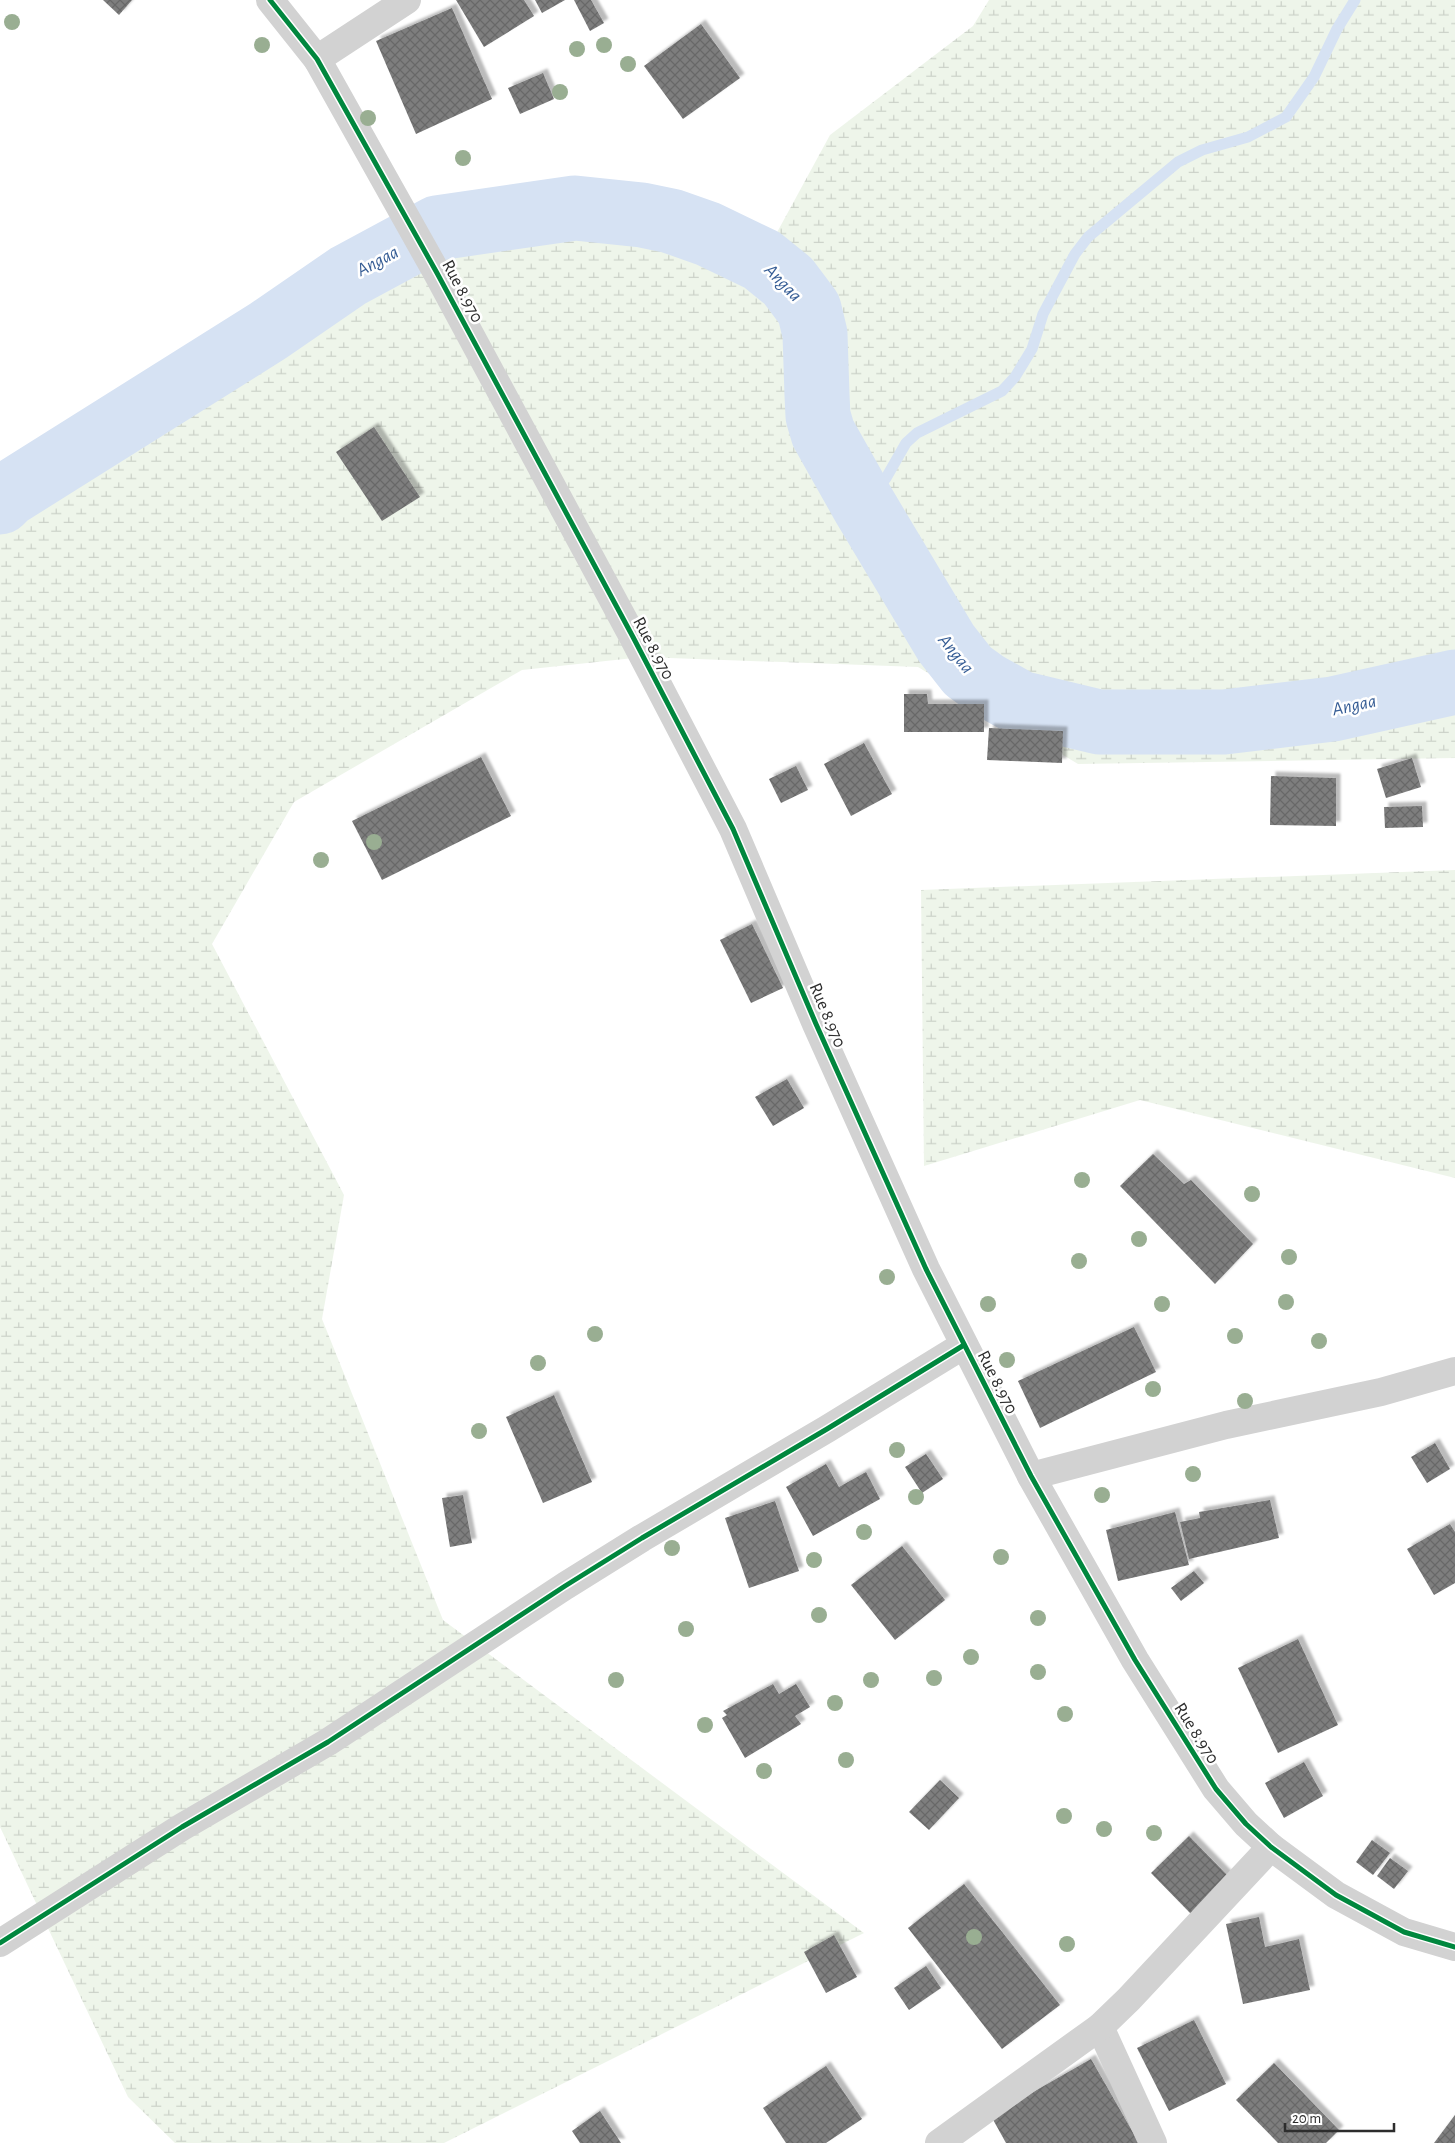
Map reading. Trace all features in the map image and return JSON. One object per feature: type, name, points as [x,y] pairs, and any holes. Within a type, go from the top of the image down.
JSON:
[{"type":"street","name":"Rue 8.970","points":[[270,0],[317,60],[438,273],[733,829],[886,1182],[926,1269],[1031,1476],[1135,1660],[1216,1789],[1246,1824],[1271,1847],[1336,1895],[1396,1928],[1455,1947]]},
{"type":"street","points":[[317,60],[407,0]]},
{"type":"street","points":[[0,1943],[182,1827],[328,1742],[565,1586],[642,1538],[828,1430],[964,1345]]},
{"type":"street","points":[[1031,1476],[1226,1425],[1381,1392],[1455,1371]]},
{"type":"street","points":[[939,2143],[1100,2027],[1129,2000],[1271,1847]]},
{"type":"street","points":[[1100,2027],[1153,2143]]},
{"type":"green space","points":[[989,0],[1455,0],[1455,758],[1078,764],[918,667],[643,657],[522,670],[294,802],[212,944],[344,1195],[322,1319],[443,1620],[864,1933],[444,2143],[175,2143],[128,2097],[0,1827],[0,502],[7,495],[268,331],[348,276],[437,228],[575,208],[642,215],[671,221],[708,234],[762,260],[830,135],[973,26]]},
{"type":"green space","points":[[1455,870],[1455,1178],[1140,1100],[924,1166],[921,890]]},
{"type":"building","points":[[103,0],[132,0],[119,15]]},
{"type":"building","points":[[456,0],[524,0],[534,16],[484,47]]},
{"type":"building","points":[[535,0],[565,0],[542,13]]},
{"type":"building","points":[[574,0],[591,0],[604,23],[590,31]]},
{"type":"building","points":[[452,8],[492,99],[416,134],[376,41]]},
{"type":"building","points":[[701,24],[740,78],[683,119],[644,66]]},
{"type":"building","points":[[543,73],[554,99],[520,114],[508,88]]},
{"type":"building","points":[[374,427],[420,497],[382,521],[336,452]]},
{"type":"building","points":[[904,694],[927,694],[928,704],[984,704],[984,732],[904,732]]},
{"type":"building","points":[[989,728],[1063,731],[1062,763],[987,760]]},
{"type":"building","points":[[864,743],[892,794],[851,816],[824,764]]},
{"type":"building","points":[[481,757],[511,816],[382,880],[352,821]]},
{"type":"building","points":[[1412,758],[1421,787],[1386,798],[1377,769]]},
{"type":"building","points":[[796,766],[808,790],[781,803],[769,779]]},
{"type":"building","points":[[1271,776],[1336,778],[1336,826],[1270,825]]},
{"type":"building","points":[[1422,806],[1423,827],[1385,828],[1384,807]]},
{"type":"building","points":[[752,924],[783,988],[751,1003],[720,940]]},
{"type":"building","points":[[787,1079],[804,1108],[773,1126],[755,1097]]},
{"type":"building","points":[[1153,1154],[1184,1184],[1191,1180],[1253,1244],[1215,1284],[1120,1186]]},
{"type":"building","points":[[1134,1327],[1156,1372],[1040,1428],[1018,1381]]},
{"type":"building","points":[[554,1395],[592,1482],[543,1503],[506,1417]]},
{"type":"building","points":[[1435,1443],[1450,1469],[1427,1483],[1411,1457]]},
{"type":"building","points":[[926,1454],[943,1479],[922,1493],[905,1467]]},
{"type":"building","points":[[826,1464],[839,1487],[866,1472],[880,1499],[813,1536],[786,1487]]},
{"type":"building","points":[[463,1495],[472,1543],[450,1547],[442,1498]]},
{"type":"building","points":[[1270,1500],[1279,1538],[1189,1559],[1180,1522],[1200,1518],[1199,1512]]},
{"type":"building","points":[[775,1501],[799,1571],[749,1588],[725,1518]]},
{"type":"building","points":[[1175,1512],[1189,1565],[1118,1581],[1106,1530]]},
{"type":"building","points":[[1450,1524],[1455,1532],[1455,1583],[1434,1595],[1407,1549]]},
{"type":"building","points":[[902,1546],[945,1600],[895,1640],[851,1585]]},
{"type":"building","points":[[1194,1571],[1204,1583],[1181,1601],[1171,1588]]},
{"type":"building","points":[[1298,1639],[1338,1725],[1278,1753],[1238,1668]]},
{"type":"building","points":[[773,1684],[779,1694],[796,1684],[810,1707],[795,1716],[801,1724],[745,1758],[722,1718],[727,1715],[723,1711]]},
{"type":"building","points":[[1304,1762],[1323,1796],[1284,1818],[1265,1783]]},
{"type":"building","points":[[940,1780],[959,1798],[929,1830],[909,1812]]},
{"type":"building","points":[[1189,1836],[1229,1877],[1191,1914],[1151,1873]]},
{"type":"building","points":[[1372,1840],[1390,1853],[1373,1875],[1356,1862]]},
{"type":"building","points":[[1390,1858],[1408,1871],[1394,1889],[1377,1876]]},
{"type":"building","points":[[964,1884],[1060,2005],[1002,2049],[908,1928]]},
{"type":"building","points":[[1259,1917],[1265,1947],[1299,1939],[1310,1990],[1243,2004],[1226,1924]]},
{"type":"building","points":[[834,1935],[857,1977],[826,1993],[804,1952]]},
{"type":"building","points":[[926,1966],[941,1988],[909,2010],[894,1988]]},
{"type":"building","points":[[1194,2020],[1226,2084],[1169,2111],[1137,2048]]},
{"type":"building","points":[[1091,2059],[1139,2143],[1006,2143],[991,2116]]},
{"type":"building","points":[[1274,2063],[1339,2130],[1326,2143],[1278,2143],[1236,2100]]},
{"type":"building","points":[[826,2066],[862,2119],[826,2143],[786,2143],[763,2108]]},
{"type":"building","points":[[600,2111],[621,2143],[580,2143],[572,2131]]},
{"type":"building","points":[[1455,2115],[1455,2143],[1434,2143]]},
{"type":"waterway","points":[[863,504],[886,478],[906,443],[917,433],[1002,391],[1015,377],[1032,349],[1043,314],[1075,254],[1088,237],[1178,162],[1202,150],[1248,137],[1286,117],[1314,77],[1337,29],[1355,0]]},
{"type":"waterway","name":"Angaa","points":[[0,502],[7,495],[268,331],[348,276],[437,228],[575,208],[642,215],[671,221],[708,234],[762,260],[788,281],[809,309],[815,334],[818,416],[823,433],[946,643],[968,671],[986,684],[1020,703],[1099,722],[1224,722],[1333,709],[1455,682]]},
{"type":"cycle path","points":[[270,0],[317,59],[437,273],[633,637],[733,829],[816,1024],[926,1269],[1031,1476],[1135,1660],[1216,1789],[1246,1824],[1271,1847],[1336,1895],[1404,1932],[1455,1947]]},
{"type":"cycle path","points":[[0,1943],[182,1827],[328,1742],[565,1586],[642,1538],[827,1429],[964,1345]]}]
